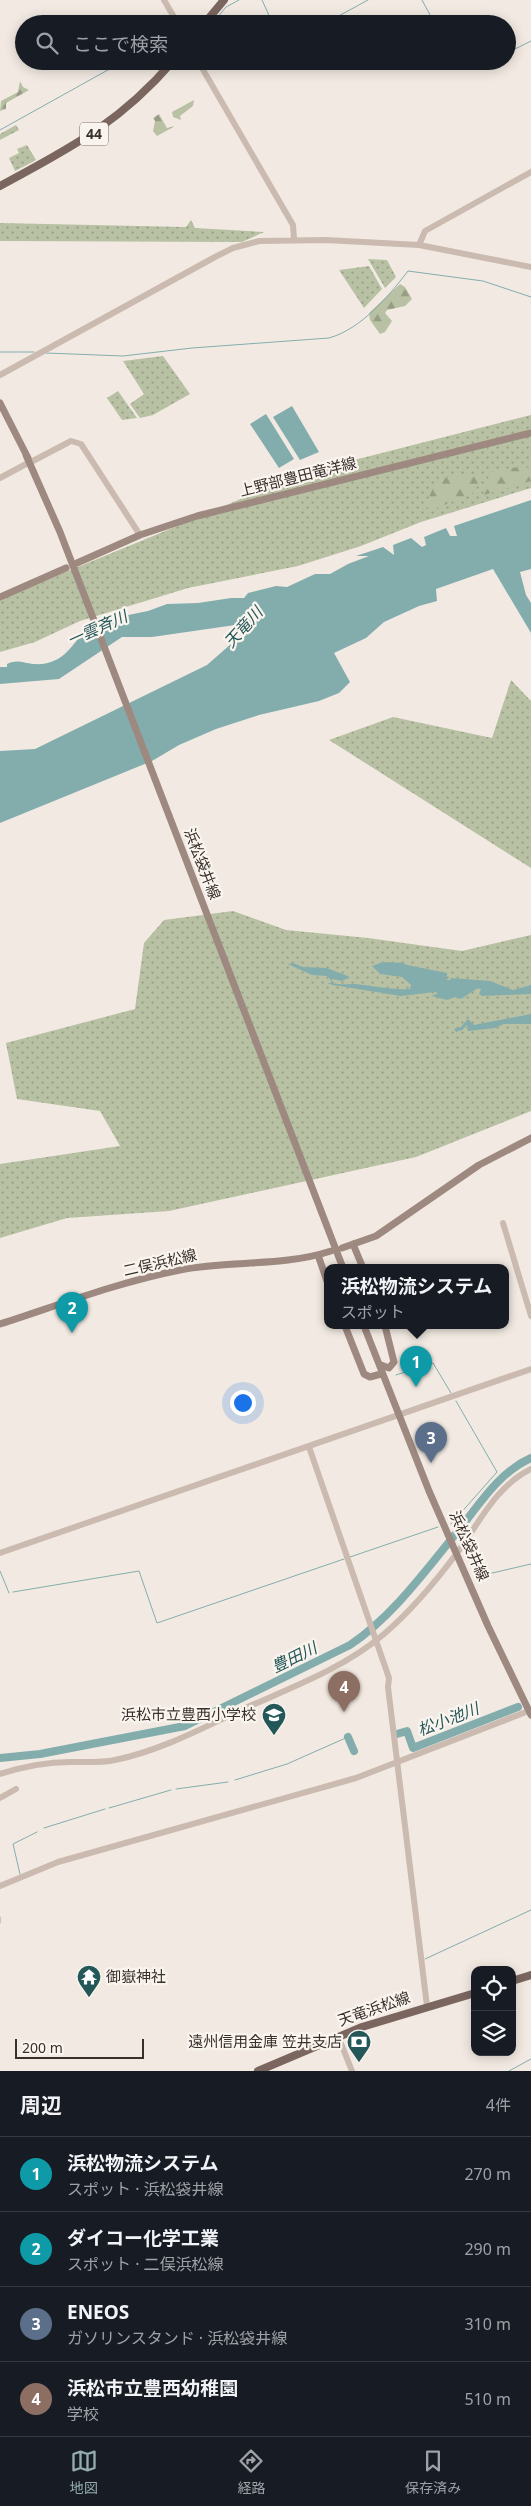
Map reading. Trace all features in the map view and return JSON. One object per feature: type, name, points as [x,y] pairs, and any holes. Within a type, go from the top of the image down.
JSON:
[{"type":"main road","points":[[212,15],[224,0]]},
{"type":"main road","name":"44","points":[[0,186],[80,142],[110,122],[129,107],[164,70]]},
{"type":"main road","name":"浜松袋井線","points":[[0,403],[33,470],[82,588],[341,1264]]},
{"type":"main road","name":"上野部豊田竜洋線","points":[[77,563],[140,535],[197,516],[531,434]]},
{"type":"main road","points":[[0,597],[66,568]]},
{"type":"main road","points":[[342,1248],[376,1236],[479,1165],[531,1138]]},
{"type":"main road","points":[[353,1244],[361,1264]]},
{"type":"main road","name":"二俣浜松線","points":[[0,1324],[97,1293],[180,1270],[243,1262],[297,1260],[318,1256],[331,1251]]},
{"type":"main road","points":[[318,1256],[324,1273]]},
{"type":"main road","points":[[346,1329],[364,1374],[370,1377],[381,1374]]},
{"type":"main road","name":"浜松袋井線","points":[[365,1329],[488,1626],[530,1712]]},
{"type":"main road","points":[[385,1329],[399,1361],[387,1382]]},
{"type":"main road","points":[[380,1363],[389,1368],[394,1362],[390,1339]]},
{"type":"main road","name":"浜松袋井線","points":[[380,1363],[381,1374],[387,1382]]},
{"type":"main road","points":[[516,1980],[531,1975]]},
{"type":"main road","name":"天竜浜松線","points":[[258,2071],[338,2036],[427,2006],[471,1994]]},
{"type":"street","points":[[164,0],[173,15]]},
{"type":"street","points":[[203,70],[293,225],[294,240]]},
{"type":"street","points":[[419,245],[425,231],[531,172]]},
{"type":"street","points":[[0,375],[233,248],[259,241],[294,240],[419,245],[531,267]]},
{"type":"street","points":[[0,478],[28,460],[70,441],[81,444],[140,535]]},
{"type":"street","points":[[503,1223],[531,1316]]},
{"type":"street","points":[[0,1553],[531,1370]]},
{"type":"street","points":[[309,1447],[389,1678],[388,1687],[427,2006]]},
{"type":"street","points":[[0,1774],[51,1763],[113,1761],[137,1754],[202,1728],[313,1678],[375,1641],[406,1612],[491,1502],[509,1483],[531,1469]]},
{"type":"street","points":[[0,1886],[58,1862],[356,1778],[530,1712]]},
{"type":"street","points":[[0,1798],[16,1789]]},
{"type":"street","points":[[338,2036],[352,2071]]},
{"type":"green space","points":[[20,81],[23,87],[29,90],[6,103],[6,109],[0,111],[1,101],[18,92]]},
{"type":"green space","points":[[194,100],[193,106],[180,116],[181,120],[173,117],[172,112]]},
{"type":"green space","points":[[159,114],[167,128],[175,126],[157,136],[153,131],[155,121],[153,118]]},
{"type":"green space","points":[[16,125],[19,130],[0,140],[0,134]]},
{"type":"green space","points":[[27,145],[36,160],[15,171],[9,158],[19,153],[17,149]]},
{"type":"green space","points":[[191,220],[195,228],[264,232],[242,242],[0,241],[0,223],[186,227]]},
{"type":"green space","points":[[368,259],[387,260],[396,277],[385,288]]},
{"type":"green space","points":[[369,266],[382,289],[364,308],[339,270]]},
{"type":"green space","points":[[400,284],[405,287],[412,299],[405,306],[387,310],[385,313],[392,321],[385,332],[380,334],[370,320],[369,313]]},
{"type":"green space","points":[[163,356],[190,394],[153,415],[140,418],[130,404],[144,394],[123,361]]},
{"type":"green space","points":[[118,391],[137,418],[122,420],[107,398]]},
{"type":"green space","points":[[531,415],[531,488],[421,522],[361,546],[298,566],[188,588],[80,621],[35,642],[0,652],[0,599],[268,487],[323,468]]},
{"type":"green space","points":[[518,467],[531,468],[531,481],[484,495],[490,472]]},
{"type":"green space","points":[[481,475],[475,492],[432,510],[425,506],[436,481],[447,477]]},
{"type":"green space","points":[[511,680],[531,701],[531,868],[329,740],[393,717],[492,738]]},
{"type":"green space","points":[[233,911],[286,930],[368,938],[462,951],[531,935],[531,1111],[416,1157],[169,1211],[67,1218],[0,1238],[0,1164],[120,1146],[100,1111],[17,1099],[6,1043],[135,1009],[144,943],[164,920]]},
{"type":"water","points":[[292,406],[319,452],[300,460],[273,417]]},
{"type":"water","points":[[266,414],[294,459],[279,468],[250,424]]},
{"type":"water","name":"一雲斉川","points":[[531,500],[531,569],[520,572],[526,595],[531,603],[531,633],[493,569],[436,589],[437,601],[419,606],[384,622],[366,638],[334,653],[350,682],[339,693],[319,701],[259,715],[216,729],[179,745],[152,761],[0,823],[0,751],[35,749],[207,665],[256,622],[152,637],[122,637],[59,679],[0,684],[0,667],[7,667],[7,664],[14,662],[44,664],[53,661],[73,646],[89,623],[148,611],[167,604],[244,598],[248,593],[276,586],[287,587],[315,574],[330,574],[348,564],[369,556],[356,556],[383,547],[394,555],[393,545],[411,538],[422,547],[426,545],[424,537],[446,528],[450,536],[457,536],[454,526]]},
{"type":"water","points":[[383,962],[403,963],[447,973],[447,980],[451,978],[490,981],[513,990],[531,985],[531,994],[482,996],[479,994],[481,989],[478,988],[461,999],[455,997],[447,1000],[432,996],[438,993],[435,992],[401,996],[333,985],[327,983],[331,983],[331,980],[327,976],[312,975],[288,964],[293,963],[303,967],[327,968],[350,977],[342,981],[332,979],[332,983],[335,984],[410,989],[411,985],[402,977],[380,974],[372,966]]},
{"type":"water","points":[[531,1014],[531,1024],[504,1024],[495,1028],[468,1031],[467,1025],[462,1030],[456,1032],[454,1029],[461,1027],[468,1019],[474,1025]]},
{"type":"waterway","points":[[219,15],[226,7],[239,0]]},
{"type":"waterway","points":[[262,0],[269,15]]},
{"type":"waterway","points":[[340,15],[368,0]]},
{"type":"waterway","points":[[422,0],[430,15]]},
{"type":"waterway","points":[[516,48],[531,41]]},
{"type":"waterway","points":[[0,130],[108,70]]},
{"type":"waterway","points":[[46,353],[123,356],[192,348],[329,338],[341,334],[363,320],[383,301],[408,271],[483,281],[531,297]]},
{"type":"waterway","points":[[0,352],[34,352]]},
{"type":"waterway","points":[[396,1375],[433,1363],[451,1393]]},
{"type":"waterway","points":[[451,1524],[497,1472],[456,1401]]},
{"type":"waterway","name":"豊田川","points":[[0,1758],[40,1754],[185,1726],[350,1645],[381,1620],[408,1592],[499,1480],[531,1458]]},
{"type":"waterway","points":[[350,1557],[438,1527]]},
{"type":"waterway","points":[[13,1592],[139,1571],[157,1623],[344,1559]]},
{"type":"waterway","points":[[475,1577],[531,1564]]},
{"type":"waterway","points":[[0,1571],[9,1593]]},
{"type":"waterway","name":"松小池川","points":[[397,1734],[407,1731],[413,1748],[518,1707]]},
{"type":"waterway","name":"松小池川","points":[[510,1713],[519,1710]]},
{"type":"waterway","points":[[235,1780],[287,1764],[348,1737]]},
{"type":"waterway","name":"松小池川","points":[[348,1737],[354,1751]]},
{"type":"waterway","points":[[176,1789],[228,1782]]},
{"type":"waterway","points":[[109,1808],[171,1790]]},
{"type":"waterway","points":[[44,1828],[105,1809]]},
{"type":"waterway","points":[[20,1874],[13,1844],[37,1832]]},
{"type":"waterway","points":[[425,1959],[531,1910]]},
{"type":"waterway","points":[[0,1917],[0,1923]]},
{"type":"waterway","points":[[509,2071],[531,2059]]},
{"type":"place","name":"ダイコー化学工業","points":[[72,1333]]},
{"type":"place","name":"浜松物流システム","points":[[416,1387]]},
{"type":"place","name":"ENEOS","points":[[431,1463]]},
{"type":"place","name":"浜松市立豊西幼稚園","points":[[344,1712]]},
{"type":"place","name":"浜松市立豊西小学校","points":[[274,1736]]},
{"type":"place","name":"御嶽神社","points":[[89,1998]]},
{"type":"place","name":"遠州信用金庫 笠井支店","points":[[359,2063]]},
{"type":"water label","name":"天竜川","points":[[243,627]]}]
